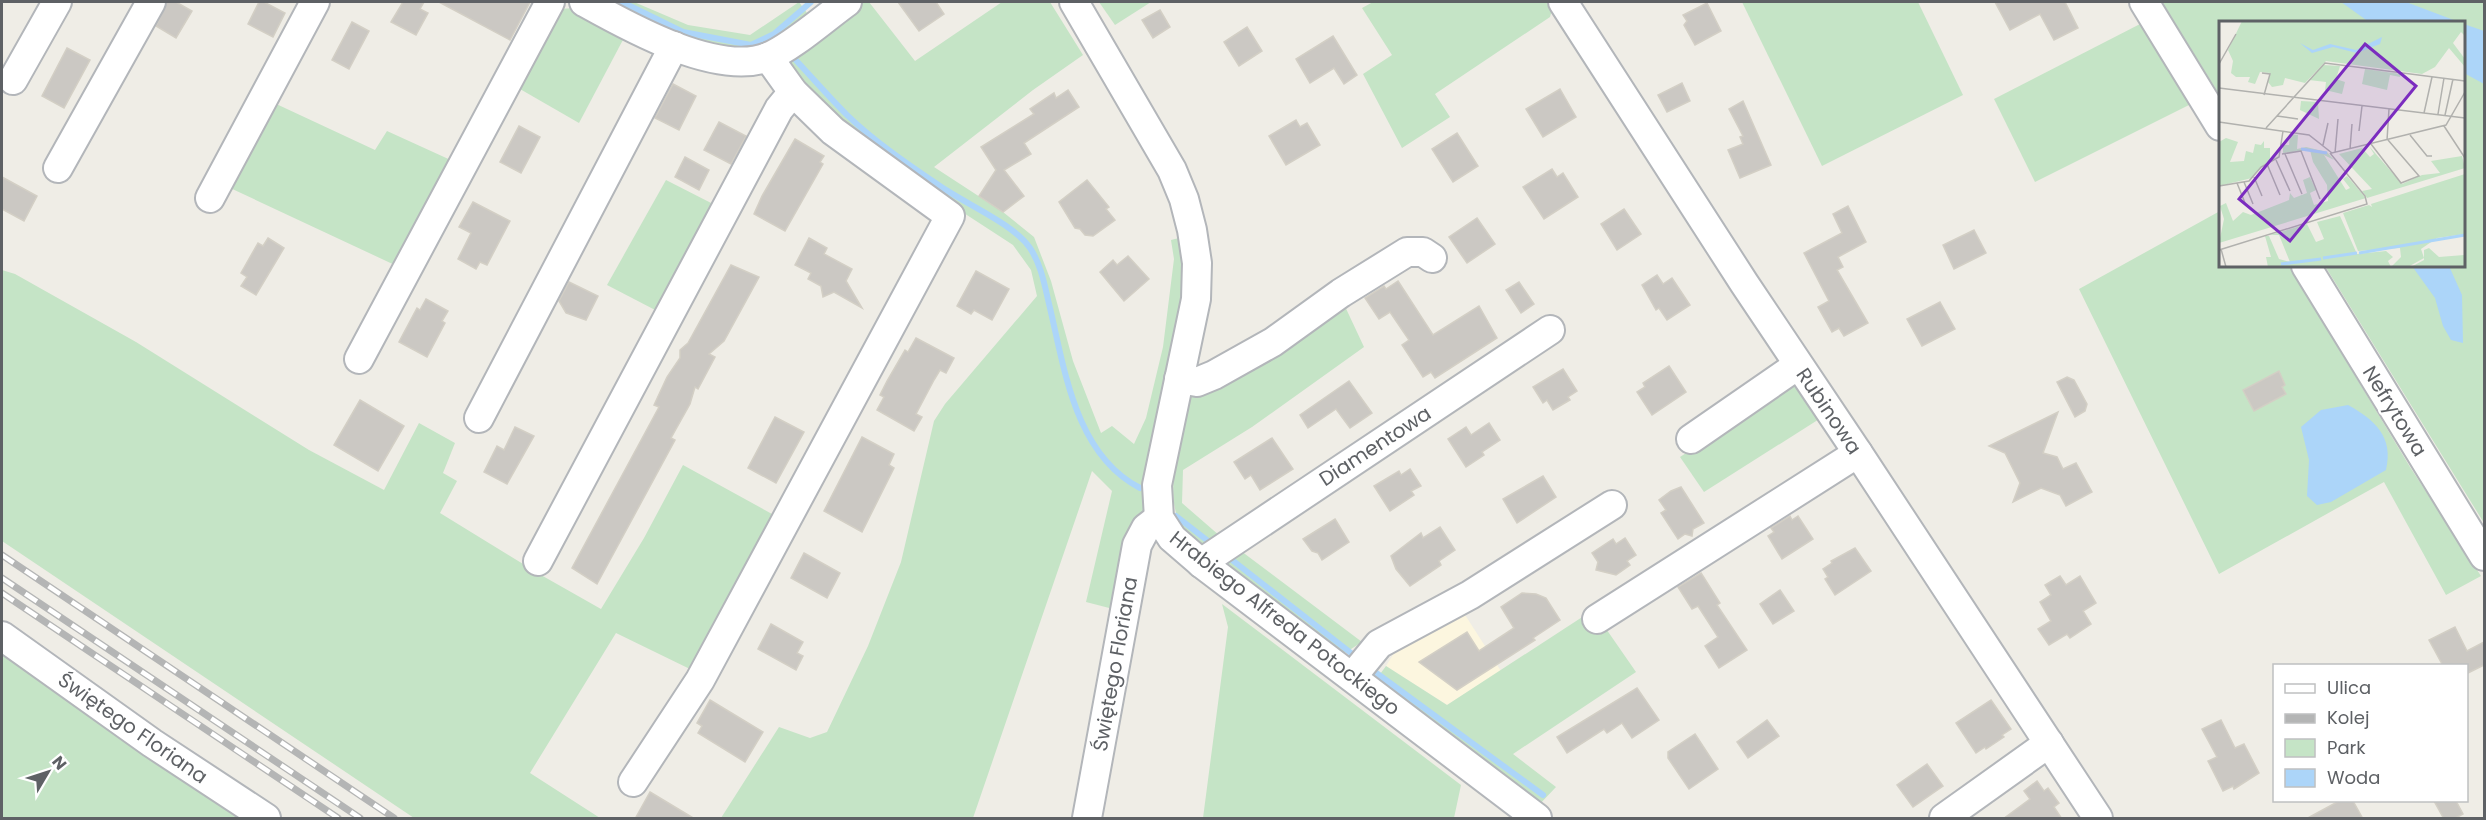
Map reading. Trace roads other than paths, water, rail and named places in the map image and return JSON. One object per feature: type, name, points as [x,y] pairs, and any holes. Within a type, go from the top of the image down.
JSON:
[{"type":"street","points":[[13,80],[57,2]]},
{"type":"street","points":[[58,168],[151,2]]},
{"type":"street","points":[[210,198],[315,2]]},
{"type":"street","points":[[359,359],[550,2]]},
{"type":"street","points":[[584,2],[635,31],[691,52],[731,60],[768,57],[847,2]]},
{"type":"street","name":"Hrabiego Alfreda Potockiego","points":[[1074,2],[1172,170],[1184,200],[1197,263],[1196,287],[1157,485],[1159,518],[1172,538],[1202,563],[1537,819]]},
{"type":"street","name":"Rubinowa","points":[[1563,2],[1798,365],[2098,819]]},
{"type":"street","points":[[2144,2],[2219,124]]},
{"type":"street","points":[[479,418],[674,46]]},
{"type":"street","points":[[633,782],[700,680],[950,216],[832,131],[793,92],[768,57]]},
{"type":"street","points":[[538,561],[711,234],[779,109],[793,92]]},
{"type":"street","points":[[1179,379],[1197,382],[1215,375],[1273,342],[1341,293],[1407,252],[1423,252],[1432,258]]},
{"type":"street","name":"Nefrytowa","points":[[2307,267],[2484,556]]},
{"type":"street","name":"Diamentowa","points":[[1202,563],[1550,330]]},
{"type":"street","points":[[1691,439],[1798,365]]},
{"type":"street","points":[[1597,619],[1858,453]]},
{"type":"street","points":[[1352,677],[1379,644],[1470,595],[1612,505]]},
{"type":"street","name":"Świętego Floriana","points":[[1087,819],[1137,545],[1146,528],[1159,518]]},
{"type":"street","name":"Świętego Floriana","points":[[2,636],[152,743],[266,819]]},
{"type":"street","points":[[1944,819],[2049,743]]},
{"type":"water","points":[[2341,2],[2406,2],[2456,21],[2368,21]]},
{"type":"water","points":[[2465,24],[2484,31],[2484,84],[2465,74]]},
{"type":"water","points":[[2413,267],[2449,267],[2462,295],[2463,343],[2451,340],[2443,326],[2435,298]]},
{"type":"water","points":[[2348,405],[2374,423],[2385,439],[2388,458],[2386,470],[2331,502],[2317,505],[2307,496],[2309,460],[2301,427],[2321,410]]},
{"type":"waterway","points":[[622,2],[683,32],[751,45],[774,34],[811,2]]},
{"type":"waterway","points":[[791,55],[840,108],[868,134],[937,184],[1012,230],[1030,248],[1043,277],[1068,384],[1087,433],[1101,455],[1118,473],[1140,488]]},
{"type":"waterway","points":[[1176,516],[1208,541]]},
{"type":"waterway","points":[[1227,556],[1351,653]]},
{"type":"waterway","points":[[1375,672],[1543,795]]},
{"type":"railway","points":[[2,555],[394,818]]},
{"type":"railway","points":[[2,578],[360,818]]},
{"type":"railway","points":[[2,593],[338,818]]}]
